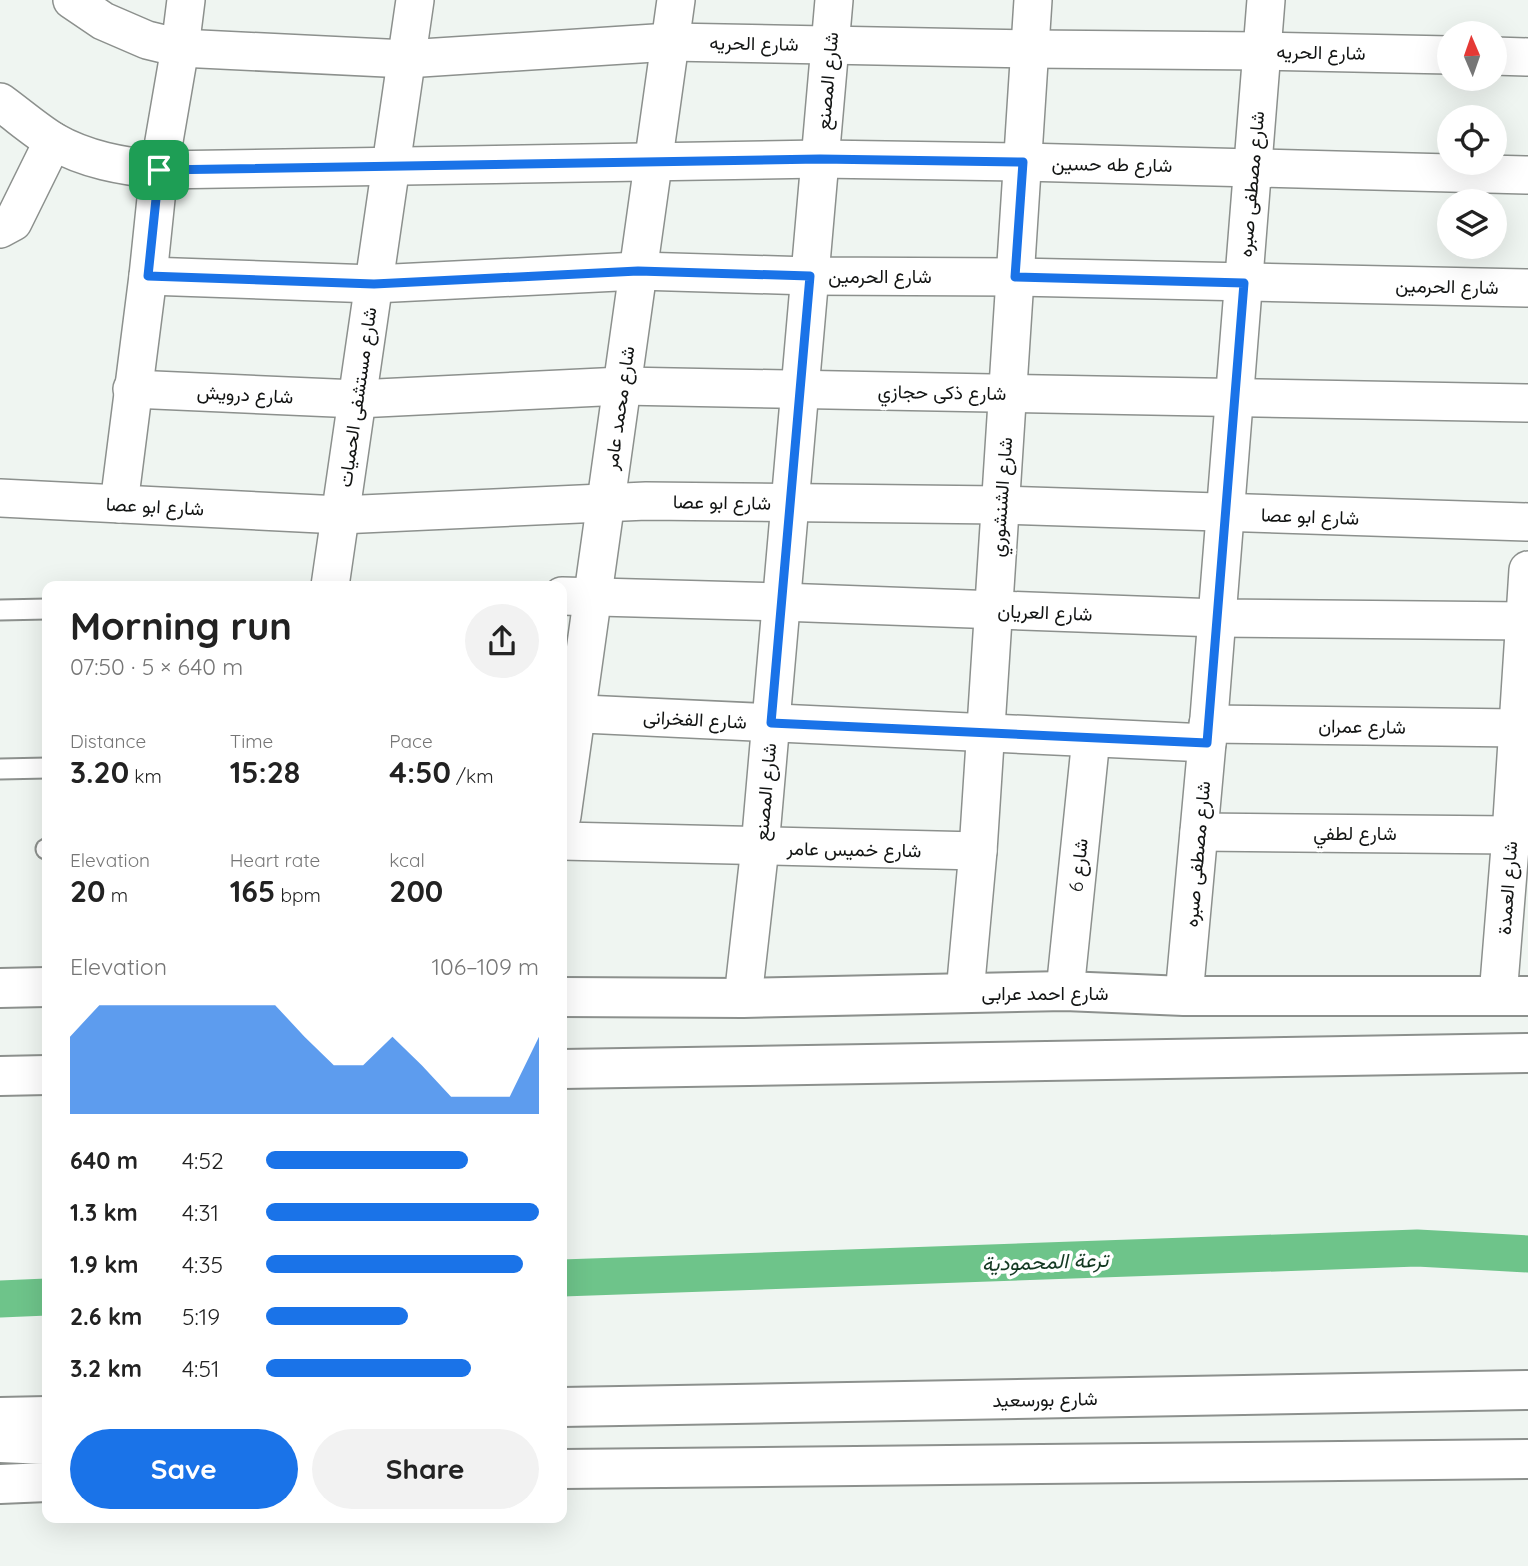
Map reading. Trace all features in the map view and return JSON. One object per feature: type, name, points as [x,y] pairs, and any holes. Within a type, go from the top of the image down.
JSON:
[{"type":"main road","points":[[0,988],[42,987]]},
{"type":"main road","name":"شارع احمد عرابى","points":[[567,997],[743,998],[1065,991],[1184,996],[1513,996]]},
{"type":"main road","points":[[567,1069],[1528,1053]]},
{"type":"main road","points":[[0,1076],[42,1075]]},
{"type":"main road","name":"شارع بورسعيد","points":[[567,1407],[1528,1390]]},
{"type":"main road","points":[[0,1417],[42,1416]]},
{"type":"main road","points":[[0,1443],[42,1445]]},
{"type":"main road","points":[[567,1469],[1528,1459]]},
{"type":"main road","points":[[0,1484],[42,1482]]},
{"type":"street","name":"شارع الحريه","points":[[72,0],[103,22],[147,40],[180,48],[406,59],[670,42],[1437,55]]},
{"type":"street","points":[[119,504],[159,170],[186,0]]},
{"type":"street","name":"شارع مستشفى الحميات","points":[[331,581],[415,0]]},
{"type":"street","name":"شارع محمد عامر","points":[[567,742],[577,597],[606,502],[676,0]]},
{"type":"street","name":"شارع المصنع","points":[[743,998],[760,847],[834,0]]},
{"type":"street","name":"شارع الشنشوري","points":[[965,993],[978,851],[1033,0]]},
{"type":"street","name":"شارع مصطفى صبره","points":[[1184,996],[1208,734],[1266,0]]},
{"type":"street","points":[[1507,56],[1528,57]]},
{"type":"street","name":"شارع طه حسين","points":[[0,102],[53,141],[85,156],[117,165],[159,170],[820,159],[1528,175]]},
{"type":"street","points":[[0,229],[13,222],[53,141]]},
{"type":"street","name":"شارع الحرمين","points":[[148,276],[374,284],[638,271],[1528,288]]},
{"type":"street","name":"شارع ذكى حجازي","points":[[357,400],[622,386],[1528,403]]},
{"type":"street","name":"شارع درويش","points":[[132,389],[357,400]]},
{"type":"street","name":"شارع ابو عصا","points":[[0,498],[340,515],[606,502],[790,503],[1000,505],[1528,522]]},
{"type":"street","name":"شارع العمدة","points":[[1513,996],[1511,835],[1528,570]]},
{"type":"street","name":"شارع العريان","points":[[577,597],[1217,618],[1526,621]]},
{"type":"street","name":"شارع الفخرانى","points":[[569,713],[1091,738],[1208,734]]},
{"type":"street","name":"شارع عمران","points":[[1208,734],[1517,728]]},
{"type":"street","name":"شارع 6","points":[[1065,991],[1091,738]]},
{"type":"street","name":"شارع لطفي","points":[[1199,832],[1511,835]]},
{"type":"street","name":"شارع خميس عامر","points":[[567,841],[978,851]]},
{"type":"lane","points":[[0,610],[42,609]]},
{"type":"lane","points":[[0,769],[42,768]]},
{"type":"waterway","name":"ترعة المحمودية","points":[[567,1278],[1417,1248],[1528,1254]]},
{"type":"waterway","name":"ترعة المحمودية","points":[[0,1299],[42,1297]]},
{"type":"route","points":[[820,159],[1023,162],[1015,277],[1244,283],[1207,743],[771,723],[810,276],[638,271],[374,284],[148,276],[159,170],[820,159]]}]
